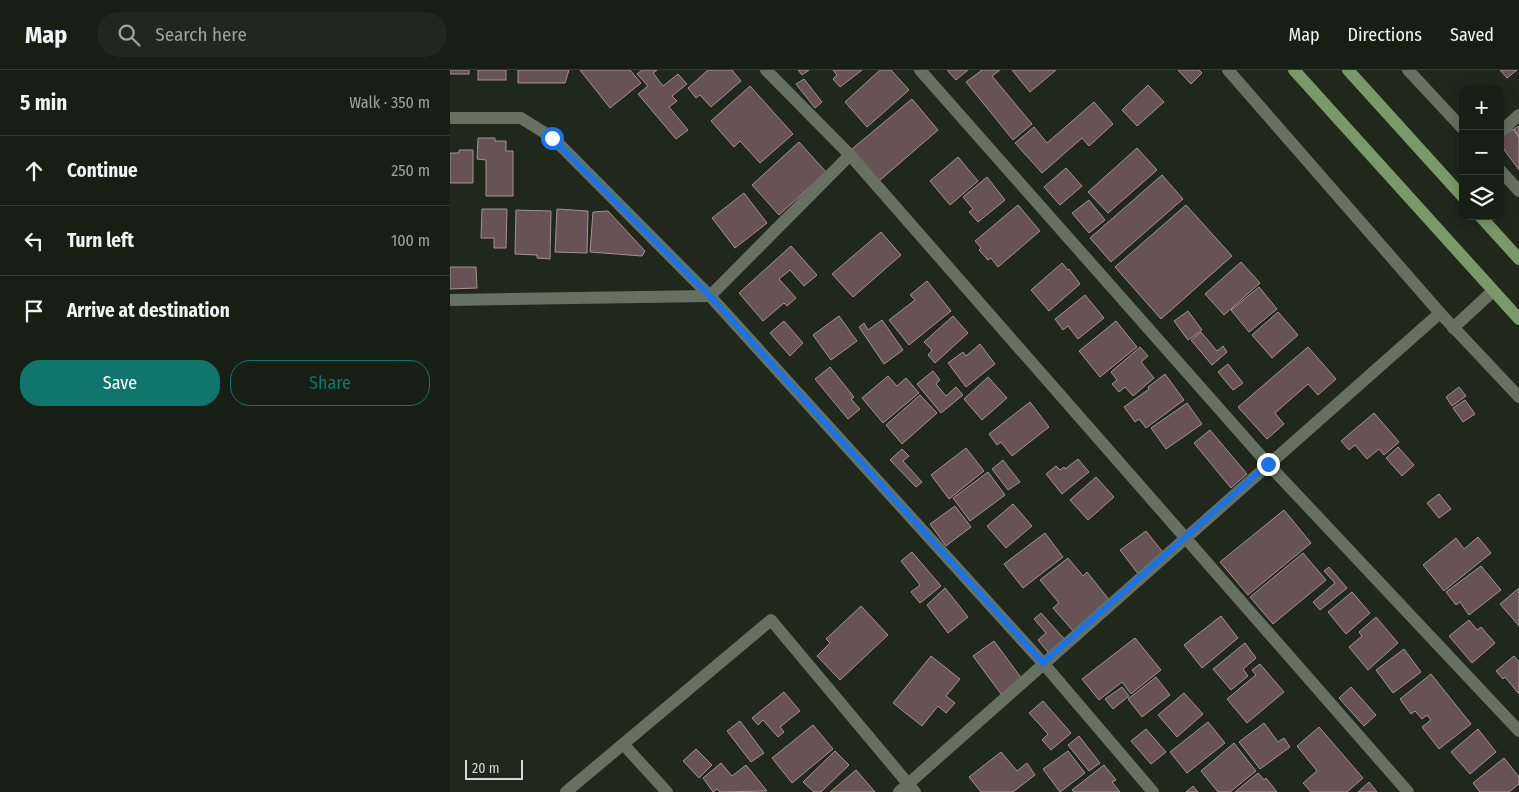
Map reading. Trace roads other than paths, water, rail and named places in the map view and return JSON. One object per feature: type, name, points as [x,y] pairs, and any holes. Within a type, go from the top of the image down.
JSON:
[{"type":"main road","points":[[1294,70],[1519,319]]},
{"type":"main road","points":[[1348,70],[1459,193]]},
{"type":"main road","points":[[1484,220],[1519,259]]},
{"type":"street","points":[[766,70],[850,155],[1408,792]]},
{"type":"street","points":[[920,70],[1268,464],[1519,730]]},
{"type":"street","points":[[1228,70],[1440,313],[1519,397]]},
{"type":"street","points":[[1408,70],[1459,125]]},
{"type":"street","points":[[1502,130],[1519,115]]},
{"type":"street","points":[[450,118],[520,118],[552,138],[710,296],[1043,663],[1152,792]]},
{"type":"street","points":[[450,300],[710,296],[850,155]]},
{"type":"street","points":[[1504,174],[1519,191]]},
{"type":"street","points":[[1454,328],[1494,290]]},
{"type":"street","points":[[566,792],[771,620],[907,789],[1043,663],[1440,313]]},
{"type":"street","points":[[624,745],[666,792]]}]
